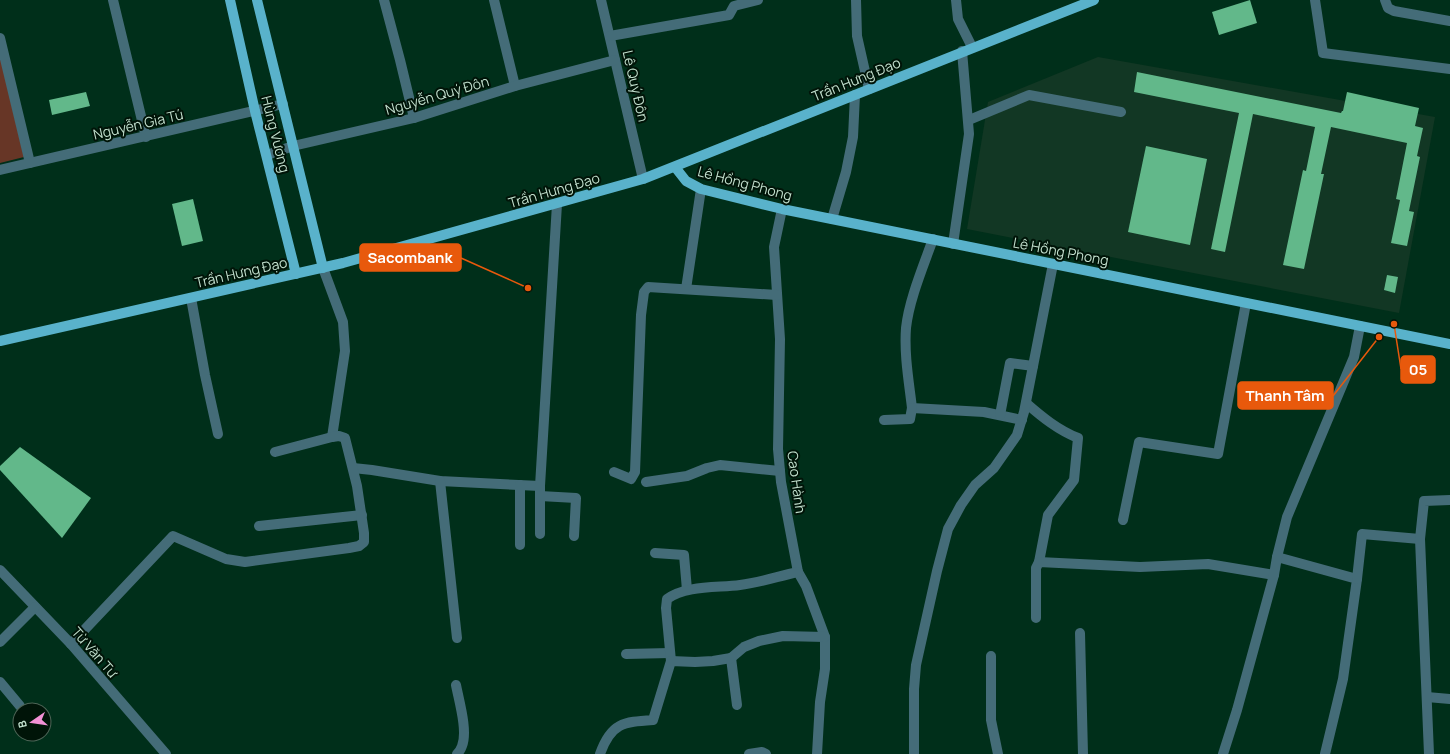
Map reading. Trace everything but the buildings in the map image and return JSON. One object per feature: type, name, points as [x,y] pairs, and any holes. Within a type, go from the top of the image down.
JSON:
[{"type":"main road","name":"Hùng Vương","points":[[230,0],[255,111],[296,274]]},
{"type":"main road","name":"Hùng Vương","points":[[258,0],[323,268]]},
{"type":"main road","name":"Trần Hưng Đạo","points":[[0,341],[323,268],[643,179],[972,47],[1094,0]]},
{"type":"main road","name":"Lê Hồng Phong","points":[[675,167],[686,181],[701,189],[782,209],[1450,344]]},
{"type":"street","points":[[113,0],[146,136]]},
{"type":"street","points":[[384,0],[414,118]]},
{"type":"street","points":[[494,0],[514,86]]},
{"type":"street","name":"Lê Quý Đôn","points":[[601,0],[643,179]]},
{"type":"street","points":[[610,36],[729,15],[734,6],[758,0]]},
{"type":"street","points":[[856,0],[857,36],[869,89]]},
{"type":"street","points":[[956,0],[958,19],[972,47]]},
{"type":"street","points":[[1315,0],[1323,53],[1450,69]]},
{"type":"street","points":[[1385,0],[1388,8],[1394,11],[1450,21]]},
{"type":"street","points":[[0,38],[30,163]]},
{"type":"street","points":[[953,244],[969,134],[962,52]]},
{"type":"street","name":"Nguyễn Quý Đôn","points":[[267,155],[293,146],[414,118],[514,86],[615,60]]},
{"type":"street","points":[[832,219],[846,172],[853,137],[855,94]]},
{"type":"street","points":[[969,120],[1029,95],[1121,112]]},
{"type":"street","name":"Nguyễn Gia Tú","points":[[0,170],[283,104]]},
{"type":"street","points":[[686,289],[701,189]]},
{"type":"street","points":[[540,534],[540,491],[557,204]]},
{"type":"street","name":"Cao Hành","points":[[782,209],[774,248],[780,339],[778,450],[780,471],[798,572],[806,586],[825,637],[825,669],[820,702],[817,754]]},
{"type":"street","points":[[884,420],[910,419],[912,408],[907,359],[906,328],[914,294],[933,239]]},
{"type":"street","points":[[914,754],[914,689],[916,665],[948,529],[961,505],[975,485],[994,468],[1017,435],[1026,404],[1053,264]]},
{"type":"street","points":[[323,268],[343,322],[345,351],[332,437]]},
{"type":"street","points":[[614,472],[631,478],[635,472],[641,315],[644,292],[648,287],[777,295]]},
{"type":"street","points":[[191,298],[205,375],[218,434]]},
{"type":"street","points":[[1123,520],[1139,442],[1218,454],[1246,303]]},
{"type":"street","points":[[1223,754],[1237,710],[1274,575],[1287,516],[1354,357],[1360,326]]},
{"type":"street","points":[[1000,415],[1010,363],[1033,366]]},
{"type":"street","points":[[1026,404],[1048,422],[1078,438],[1074,480],[1048,515],[1039,562],[1036,568],[1036,618]]},
{"type":"street","points":[[912,408],[984,412],[1022,420]]},
{"type":"street","points":[[70,644],[173,536],[226,559],[245,562],[360,546],[364,542],[362,515],[353,468],[344,438],[338,436],[332,437],[275,452]]},
{"type":"street","points":[[646,482],[687,476],[707,468],[720,465],[780,471]]},
{"type":"street","points":[[353,468],[440,481],[520,485],[540,491],[576,498],[574,536]]},
{"type":"street","points":[[440,481],[457,638]]},
{"type":"street","points":[[520,485],[520,545]]},
{"type":"street","points":[[1429,754],[1420,539],[1424,501],[1450,500]]},
{"type":"street","points":[[259,526],[362,515]]},
{"type":"street","points":[[1325,754],[1343,679],[1362,534],[1420,539]]},
{"type":"street","points":[[654,553],[684,555],[687,590]]},
{"type":"street","points":[[1277,557],[1357,579]]},
{"type":"street","points":[[1039,562],[1140,568],[1208,564],[1274,575]]},
{"type":"street","name":"Từ Văn Tư","points":[[0,570],[70,644],[159,752]]},
{"type":"street","points":[[600,754],[605,742],[615,728],[629,721],[653,720],[671,657],[666,608],[667,599],[672,595],[687,590],[742,585],[798,572]]},
{"type":"street","points":[[0,642],[35,607]]},
{"type":"street","points":[[1080,633],[1083,754]]},
{"type":"street","points":[[626,654],[671,657],[695,662],[713,661],[731,658],[744,647],[759,641],[783,636],[825,637]]},
{"type":"street","points":[[991,656],[991,720],[998,754]]},
{"type":"street","points":[[731,658],[738,705]]},
{"type":"street","points":[[0,682],[17,702]]},
{"type":"street","points":[[456,685],[464,731],[463,746],[457,754]]},
{"type":"street","points":[[1427,696],[1450,699]]},
{"type":"street","points":[[749,754],[762,752],[766,754]]},
{"type":"shaded area","points":[[0,56],[24,157],[0,163]]},
{"type":"shaded area","points":[[1098,57],[1435,117],[1399,313],[967,229],[988,102]]},
{"type":"place","name":"Sacombank","points":[[528,288]]},
{"type":"place","name":"05","points":[[1394,324]]},
{"type":"place","name":"Thanh Tâm","points":[[1379,337]]}]
